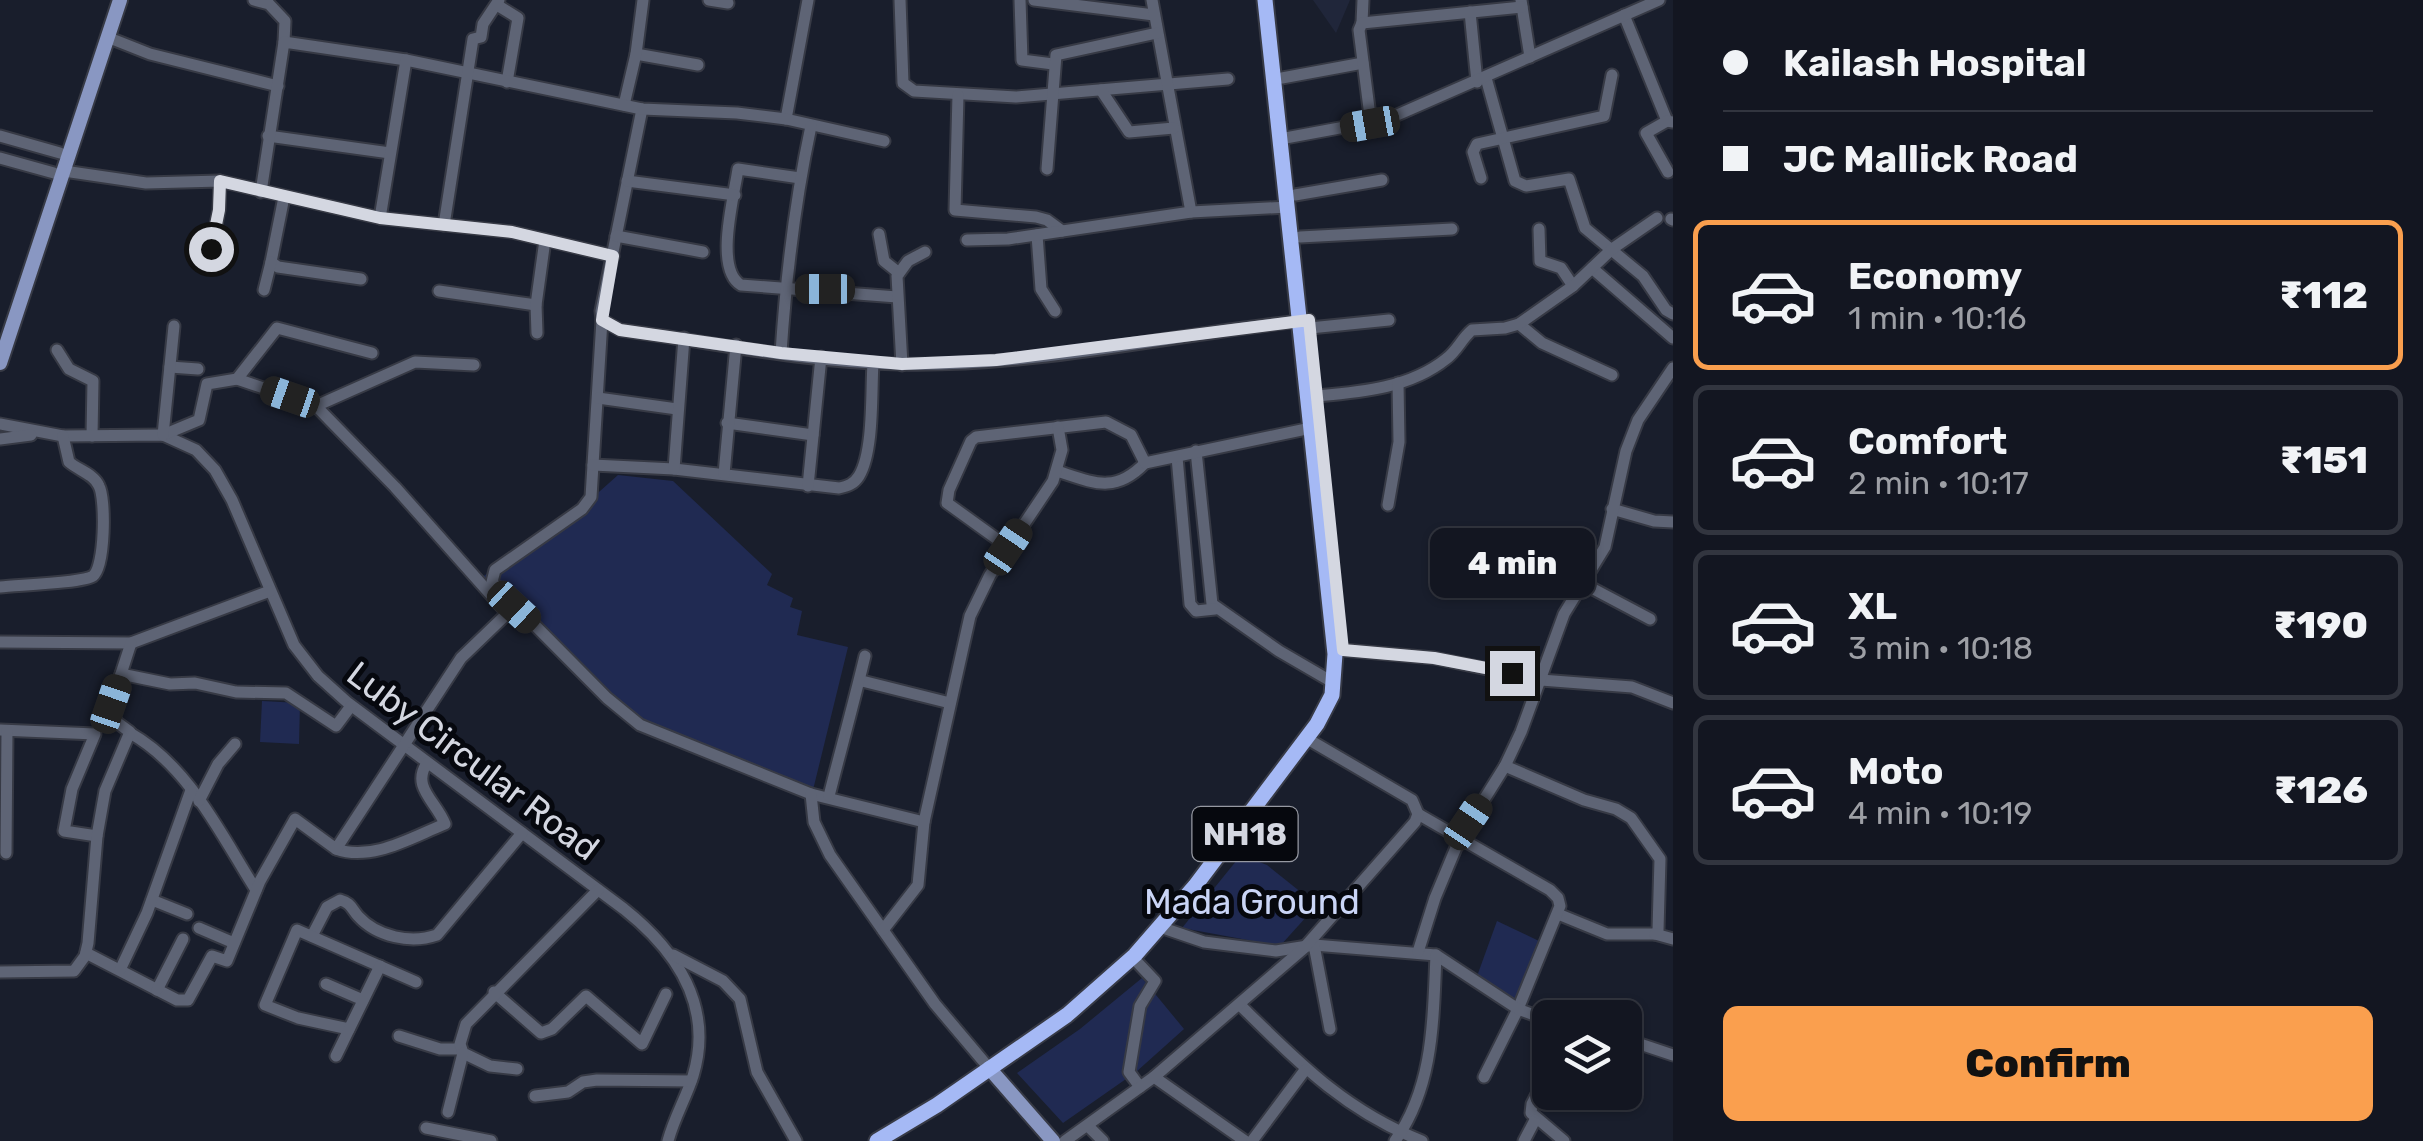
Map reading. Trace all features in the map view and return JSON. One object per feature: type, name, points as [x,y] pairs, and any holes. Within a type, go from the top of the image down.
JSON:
[{"type":"highway","name":"NH18","points":[[1265,0],[1285,138]]},
{"type":"highway","name":"NH18","points":[[1274,0],[1291,201],[1317,396],[1343,650],[1342,688],[1331,716],[1309,741]]},
{"type":"highway","name":"NH18","points":[[877,1141],[1086,1010],[1138,963],[1257,819],[1326,710],[1334,684],[1336,654],[1311,428],[1300,237],[1291,201]]},
{"type":"highway","name":"NH18","points":[[894,1141],[1098,990],[1164,929]]},
{"type":"main road","points":[[0,363],[59,172],[60,153],[112,0]]},
{"type":"main road","points":[[0,337],[120,0]]},
{"type":"main road","points":[[992,1071],[1052,1141]]},
{"type":"street","points":[[254,0],[270,4],[285,21],[261,192]]},
{"type":"street","points":[[624,106],[643,0]]},
{"type":"street","points":[[709,0],[728,3]]},
{"type":"street","points":[[786,119],[808,0]]},
{"type":"street","points":[[900,0],[906,87],[920,92],[1016,97],[1228,79]]},
{"type":"street","points":[[1020,0],[1022,60],[1053,64]]},
{"type":"street","points":[[1034,0],[1154,15]]},
{"type":"street","points":[[1152,0],[1190,212]]},
{"type":"street","points":[[1364,0],[1359,30],[1370,124]]},
{"type":"street","points":[[1427,0],[1428,16]]},
{"type":"street","points":[[1285,138],[1370,124],[1481,80],[1659,0]]},
{"type":"street","points":[[444,225],[473,39],[481,36],[483,24],[498,2],[518,18],[507,82]]},
{"type":"street","points":[[1362,23],[1522,4],[1530,57]]},
{"type":"street","points":[[1470,12],[1481,80],[1515,181],[1526,186],[1569,178],[1585,228],[1642,276],[1673,314]]},
{"type":"street","points":[[1624,16],[1670,121],[1646,133],[1668,172]]},
{"type":"street","points":[[1047,169],[1056,55],[1157,33]]},
{"type":"street","points":[[107,38],[150,54],[278,86]]},
{"type":"street","points":[[284,42],[406,60],[642,109],[786,119],[884,141]]},
{"type":"street","points":[[636,54],[698,65]]},
{"type":"street","points":[[380,218],[406,60]]},
{"type":"street","points":[[1282,78],[1363,63]]},
{"type":"street","points":[[1481,178],[1474,147],[1503,137],[1604,116],[1612,75]]},
{"type":"street","points":[[1101,90],[1129,132],[1174,128]]},
{"type":"street","points":[[958,95],[955,210],[1036,217],[1062,231]]},
{"type":"street","points":[[511,611],[494,585],[492,574],[588,503],[594,465],[602,320],[642,109]]},
{"type":"street","points":[[781,353],[785,289],[811,126]]},
{"type":"street","points":[[0,136],[60,153]]},
{"type":"street","points":[[268,136],[390,152]]},
{"type":"street","points":[[0,158],[59,172],[146,183],[220,181],[380,218],[512,232],[613,256]]},
{"type":"street","points":[[800,178],[738,169],[728,250],[730,276],[741,285],[897,296]]},
{"type":"street","points":[[967,240],[1037,235],[1291,201],[1382,180]]},
{"type":"street","points":[[211,249],[220,181]]},
{"type":"street","points":[[627,181],[735,195]]},
{"type":"street","points":[[264,290],[284,197]]},
{"type":"street","points":[[1317,396],[1367,392],[1398,383],[1447,359],[1472,330],[1519,324],[1657,218]]},
{"type":"street","points":[[1300,237],[1452,229]]},
{"type":"street","points":[[1538,229],[1540,261],[1561,268],[1573,286]]},
{"type":"street","points":[[879,234],[884,261],[899,273]]},
{"type":"street","points":[[1037,235],[1042,289],[1055,311]]},
{"type":"street","points":[[616,236],[704,252]]},
{"type":"street","points":[[537,333],[536,305],[545,240]]},
{"type":"street","points":[[902,364],[899,273],[908,261],[925,252]]},
{"type":"street","points":[[271,262],[278,267],[361,280]]},
{"type":"street","points":[[1592,268],[1673,338]]},
{"type":"street","points":[[439,291],[536,305]]},
{"type":"street","points":[[602,320],[620,330],[781,353],[902,364],[996,360],[1305,324],[1389,320]]},
{"type":"street","points":[[1519,324],[1542,343],[1612,375]]},
{"type":"street","points":[[163,435],[174,326]]},
{"type":"street","points":[[237,380],[277,328],[372,353]]},
{"type":"street","points":[[674,469],[684,338]]},
{"type":"street","points":[[724,474],[736,345]]},
{"type":"street","points":[[56,350],[69,369],[93,381],[92,436]]},
{"type":"street","points":[[808,486],[820,357]]},
{"type":"street","points":[[316,406],[415,362],[474,364]]},
{"type":"street","points":[[594,465],[674,469],[839,488],[857,479],[867,445],[873,363]]},
{"type":"street","points":[[170,367],[198,369]]},
{"type":"street","points":[[1418,952],[1460,838],[1505,766],[1564,614],[1605,547],[1633,430],[1673,368]]},
{"type":"street","points":[[0,424],[63,436],[163,435],[199,420],[208,384],[237,380],[316,406],[511,611],[640,725],[811,794],[924,822]]},
{"type":"street","points":[[1388,505],[1399,442],[1398,383]]},
{"type":"street","points":[[598,398],[678,409]]},
{"type":"street","points":[[1008,547],[948,503],[949,490],[976,437],[1106,422],[1131,435],[1145,464]]},
{"type":"street","points":[[726,423],[813,435]]},
{"type":"street","points":[[884,930],[918,885],[924,822],[970,616],[990,575],[1057,471],[1062,442],[1058,426]]},
{"type":"street","points":[[1057,471],[1116,484],[1145,464],[1311,428]]},
{"type":"street","points":[[0,439],[40,434]]},
{"type":"street","name":"Luby Circular Road","points":[[163,435],[196,450],[215,470],[232,500],[285,627],[304,660],[351,706],[643,924],[668,953],[688,983],[699,1016],[700,1048],[668,1141]]},
{"type":"street","points":[[0,586],[86,579],[98,570],[102,555],[101,492],[94,479],[69,462],[63,436]]},
{"type":"street","points":[[1196,452],[1210,598],[1215,609],[1334,684]]},
{"type":"street","points":[[1177,457],[1190,604],[1196,611],[1215,609]]},
{"type":"street","points":[[1612,509],[1673,522]]},
{"type":"street","points":[[1582,583],[1650,619]]},
{"type":"street","points":[[0,642],[132,643],[270,591]]},
{"type":"street","points":[[336,849],[462,658],[511,611]]},
{"type":"street","points":[[132,643],[109,715],[154,748],[195,796],[256,890]]},
{"type":"street","points":[[1343,650],[1434,658],[1541,680],[1632,688],[1673,703]]},
{"type":"street","points":[[828,796],[851,706],[862,680],[865,656]]},
{"type":"street","points":[[121,674],[170,684],[195,682],[236,692],[286,693],[336,726],[351,706]]},
{"type":"street","points":[[862,680],[950,703]]},
{"type":"street","points":[[6,853],[4,731],[95,734],[72,789],[64,831],[97,836]]},
{"type":"street","points":[[0,972],[74,972],[86,952],[97,836],[108,780],[130,732]]},
{"type":"street","points":[[1309,741],[1412,800],[1418,814],[1558,898],[1558,914],[1484,1077]]},
{"type":"street","points":[[120,970],[195,796],[235,744]]},
{"type":"street","points":[[86,952],[181,1002],[188,1000],[212,956],[227,961],[256,890],[295,820],[348,853],[368,853],[445,824],[434,801],[422,788],[420,775],[427,763]]},
{"type":"street","points":[[1505,766],[1584,800],[1616,808],[1631,818],[1660,858],[1655,934]]},
{"type":"street","points":[[811,794],[814,822],[830,855],[935,1004],[992,1071]]},
{"type":"street","points":[[1066,1141],[1154,1077],[1309,947],[1418,814]]},
{"type":"street","points":[[312,936],[324,911],[340,900],[348,902],[363,921],[394,938],[437,936],[522,833]]},
{"type":"street","points":[[448,1112],[466,1024],[598,890]]},
{"type":"street","points":[[152,900],[188,914]]},
{"type":"street","points":[[1558,914],[1606,934],[1655,934],[1673,939]]},
{"type":"street","points":[[198,928],[234,944]]},
{"type":"street","points":[[1164,929],[1204,942],[1276,951],[1309,947],[1436,955],[1532,1014]]},
{"type":"street","points":[[350,1029],[298,1018],[265,1004],[297,930],[416,982]]},
{"type":"street","points":[[157,990],[183,939]]},
{"type":"street","points":[[1309,947],[1330,1029]]},
{"type":"street","points":[[668,953],[723,981],[740,999],[756,1072],[796,1141]]},
{"type":"street","points":[[1398,1137],[1412,1112],[1430,1059],[1436,955]]},
{"type":"street","points":[[1138,963],[1155,981],[1140,1006],[1129,1072],[1140,1088]]},
{"type":"street","points":[[336,1056],[380,966]]},
{"type":"street","points":[[326,984],[363,1000]]},
{"type":"street","points":[[494,992],[541,1033],[552,1029],[586,996],[642,1044],[666,994]]},
{"type":"street","points":[[1240,1004],[1342,1100],[1398,1137],[1422,1141]]},
{"type":"street","points":[[399,1036],[461,1051],[490,1066],[517,1069]]},
{"type":"street","points":[[1642,1045],[1673,1055]]},
{"type":"street","points":[[1154,1077],[1249,1141],[1306,1070]]},
{"type":"street","points":[[535,1096],[564,1093],[583,1082],[597,1080],[691,1081]]},
{"type":"street","points":[[1532,1110],[1536,1120],[1564,1141]]},
{"type":"street","points":[[1524,1141],[1536,1120]]},
{"type":"street","points":[[1088,1126],[1103,1141]]},
{"type":"street","points":[[426,1128],[492,1141]]},
{"type":"shaded area","points":[[1313,0],[1350,0],[1336,33]]},
{"type":"green space","points":[[618,475],[673,481],[772,574],[767,585],[793,598],[790,607],[802,611],[797,635],[848,647],[813,790],[641,723],[609,701],[478,580],[581,508]]},
{"type":"green space","points":[[262,701],[300,703],[299,744],[260,742]]},
{"type":"green space","name":"Mada Ground","points":[[1241,855],[1267,865],[1317,905],[1280,946],[1182,928]]},
{"type":"green space","points":[[1497,921],[1539,941],[1518,1001],[1476,979]]},
{"type":"green space","points":[[1142,978],[1184,1029],[1136,1072],[1063,1123],[1017,1073],[1080,1029]]},
{"type":"route","points":[[211,249],[220,181],[380,218],[512,232],[613,256],[601,310],[602,320],[620,330],[873,363],[996,360],[1309,320],[1343,650],[1434,658],[1512,673]]}]
